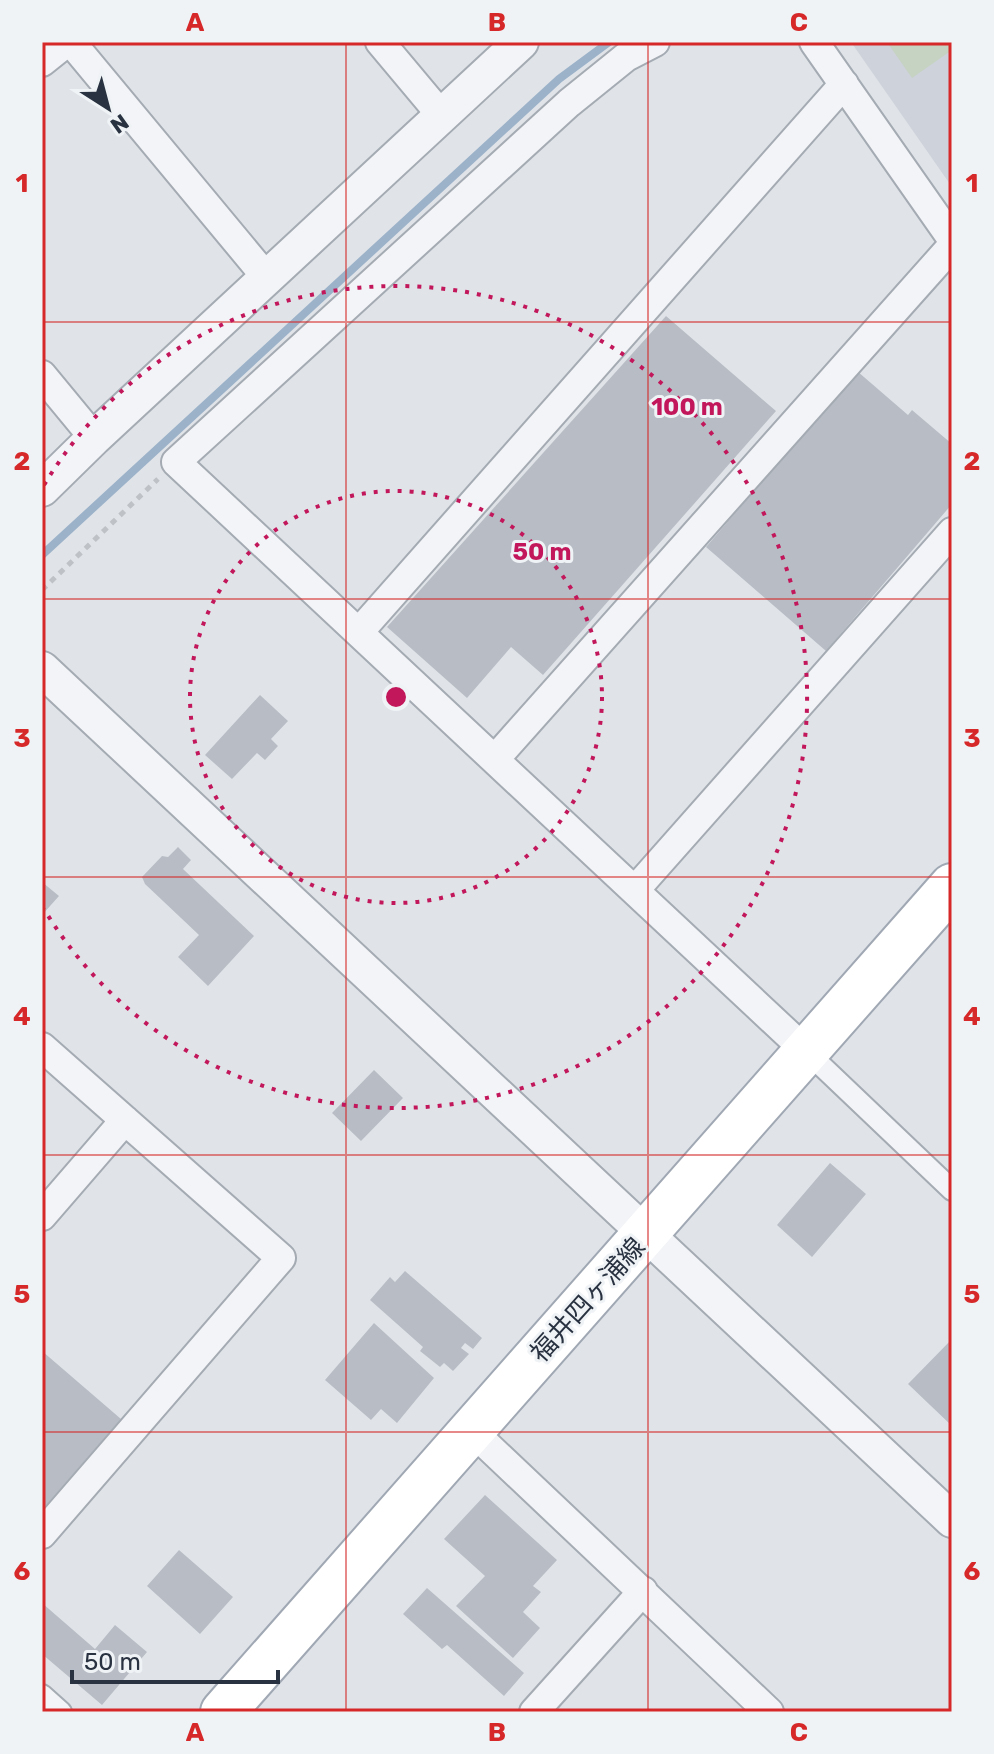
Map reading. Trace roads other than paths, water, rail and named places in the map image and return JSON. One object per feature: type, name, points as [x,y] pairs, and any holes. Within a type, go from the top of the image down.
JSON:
[{"type":"main road","name":"福井四ヶ浦線","points":[[223,1712],[952,886]]},
{"type":"street","points":[[42,62],[69,42],[267,278]]},
{"type":"street","points":[[380,42],[442,116]]},
{"type":"street","points":[[42,489],[521,42]]},
{"type":"street","points":[[655,42],[626,57],[569,103],[176,462],[952,1190]]},
{"type":"street","points":[[814,42],[952,239]]},
{"type":"street","points":[[359,632],[844,84]]},
{"type":"street","points":[[495,759],[952,246]]},
{"type":"street","points":[[42,375],[94,438]]},
{"type":"street","points":[[635,890],[952,532]]},
{"type":"street","points":[[42,669],[952,1520]]},
{"type":"street","points":[[42,1047],[281,1258],[42,1534]]},
{"type":"street","points":[[42,1216],[125,1120]]},
{"type":"street","points":[[471,1430],[769,1712]]},
{"type":"street","points":[[534,1712],[643,1591]]},
{"type":"street","points":[[42,1695],[61,1712]]},
{"type":"waterway","points":[[42,555],[559,79],[609,42]]}]
